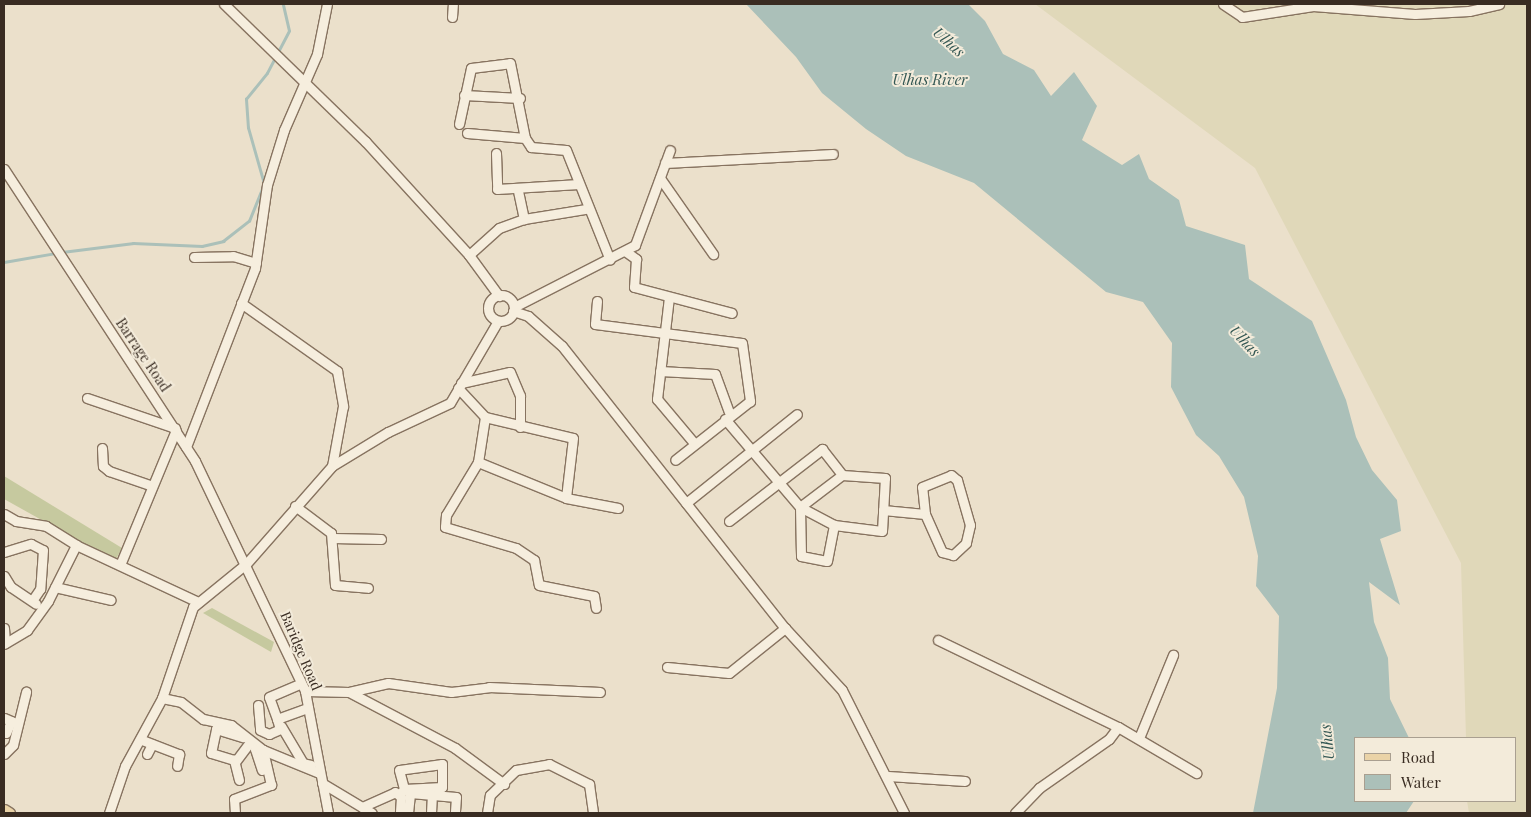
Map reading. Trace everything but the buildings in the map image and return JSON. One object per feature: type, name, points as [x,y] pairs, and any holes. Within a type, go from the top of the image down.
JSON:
[{"type":"main road","points":[[4,810],[9,813]]},
{"type":"street","points":[[224,4],[306,83],[469,255],[499,296],[509,299],[514,309],[528,316],[562,346],[784,628],[842,690],[888,776],[904,813]]},
{"type":"street","points":[[186,447],[256,263],[267,186],[284,130],[306,83],[327,4]]},
{"type":"street","points":[[452,17],[453,4]]},
{"type":"street","points":[[1223,4],[1242,18],[1313,6],[1415,14],[1469,11],[1499,4]]},
{"type":"street","points":[[459,124],[471,68],[506,63],[513,67],[520,98],[525,138],[531,147],[566,150],[586,209],[610,260]]},
{"type":"street","points":[[464,95],[520,98]]},
{"type":"street","points":[[467,133],[525,138]]},
{"type":"street","points":[[109,813],[125,766],[142,740],[162,698],[174,654],[198,602],[246,564],[332,466],[388,432],[434,415],[450,403],[498,321],[508,319],[514,309],[610,260],[635,245],[670,150]]},
{"type":"street","points":[[496,153],[494,184],[497,189],[518,191],[579,184]]},
{"type":"street","points":[[665,163],[833,154]]},
{"type":"street","name":"Barrage Road","points":[[4,170],[176,429],[246,564]]},
{"type":"street","points":[[660,178],[713,254]]},
{"type":"street","points":[[518,191],[524,219]]},
{"type":"street","points":[[469,255],[499,228],[524,219],[586,209]]},
{"type":"street","points":[[624,251],[636,260],[634,287],[732,313]]},
{"type":"street","points":[[194,257],[233,256],[256,263]]},
{"type":"street","points":[[498,321],[490,314],[488,306],[499,296]]},
{"type":"street","points":[[669,297],[657,399],[694,443]]},
{"type":"street","points":[[597,301],[595,324],[742,343],[750,401],[727,417],[675,460]]},
{"type":"street","points":[[241,304],[337,371],[342,406],[332,466]]},
{"type":"street","points":[[660,371],[715,374],[727,417],[750,452],[800,507],[834,525],[882,531],[885,478],[842,475],[800,507]]},
{"type":"street","points":[[460,385],[510,372],[520,396],[520,427]]},
{"type":"street","points":[[460,385],[485,417],[576,441],[566,498]]},
{"type":"street","points":[[87,398],[176,429],[150,485],[120,565]]},
{"type":"street","points":[[686,503],[797,414]]},
{"type":"street","points":[[485,417],[478,462],[446,515],[445,527],[516,548],[534,560],[539,585],[594,596],[596,608]]},
{"type":"street","points":[[102,448],[103,466],[109,471],[150,485]]},
{"type":"street","points":[[729,521],[822,449],[842,475]]},
{"type":"street","points":[[478,462],[566,498],[618,508]]},
{"type":"street","points":[[951,476],[957,480],[970,525],[966,543],[953,555],[942,552],[925,514],[922,487],[951,476]]},
{"type":"street","points":[[295,506],[333,538],[382,538]]},
{"type":"street","points":[[800,507],[801,556],[827,561],[834,525]]},
{"type":"street","points":[[883,510],[925,514]]},
{"type":"street","points":[[4,514],[16,521],[46,526],[76,545],[198,602]]},
{"type":"street","points":[[333,538],[335,585],[368,588]]},
{"type":"street","points":[[4,552],[31,544],[43,550],[40,589],[32,601]]},
{"type":"street","points":[[5,635],[27,630],[43,608],[76,545]]},
{"type":"street","name":"Baridge Road","points":[[246,564],[302,688],[308,708],[328,813]]},
{"type":"street","points":[[4,576],[7,589],[43,608]]},
{"type":"street","points":[[55,587],[111,600]]},
{"type":"street","points":[[667,667],[729,673],[784,628]]},
{"type":"street","points":[[938,640],[1118,727],[1196,773]]},
{"type":"street","points":[[1139,738],[1173,655]]},
{"type":"street","points":[[319,769],[303,764],[279,723],[268,697],[302,688],[349,692],[388,683],[451,692],[489,687],[600,692]]},
{"type":"street","points":[[6,733],[26,692]]},
{"type":"street","points":[[349,692],[455,748],[504,784]]},
{"type":"street","points":[[162,698],[181,702],[203,719],[256,747],[319,769]]},
{"type":"street","points":[[258,705],[260,730],[274,733],[279,723],[308,708]]},
{"type":"street","points":[[4,754],[13,745],[11,721]]},
{"type":"street","points":[[219,726],[231,725],[256,747],[270,788],[234,799],[236,813]]},
{"type":"street","points":[[219,726],[211,753],[235,762]]},
{"type":"street","points":[[1014,813],[1039,788],[1109,738],[1118,727]]},
{"type":"street","points":[[142,740],[179,754],[177,766]]},
{"type":"street","points":[[147,754],[152,744]]},
{"type":"street","points":[[235,762],[256,747]]},
{"type":"street","points":[[256,747],[262,770]]},
{"type":"street","points":[[235,762],[238,780]]},
{"type":"street","points":[[362,807],[402,791],[442,787],[442,764],[399,770],[402,791],[400,813]]},
{"type":"street","points":[[487,813],[490,796],[516,770],[549,764],[588,784],[593,813]]},
{"type":"street","points":[[888,776],[965,782]]},
{"type":"street","points":[[322,783],[372,813]]},
{"type":"street","points":[[408,813],[410,793],[456,797],[454,813]]},
{"type":"street","points":[[431,813],[432,795]]},
{"type":"shaded area","points":[[1035,4],[1527,4],[1527,813],[1469,813],[1467,802],[1516,802],[1516,737],[1466,737],[1461,563],[1255,168]]},
{"type":"green space","points":[[4,476],[122,548],[115,561],[4,499]]},
{"type":"green space","points":[[212,608],[274,642],[271,652],[203,613]]},
{"type":"water","name":"Ulhas River","points":[[746,4],[968,4],[985,21],[1003,54],[1034,70],[1051,96],[1074,72],[1097,106],[1082,140],[1122,165],[1139,154],[1149,179],[1179,200],[1186,226],[1245,245],[1249,279],[1312,321],[1346,400],[1356,437],[1372,470],[1397,500],[1401,531],[1380,539],[1400,605],[1369,582],[1374,622],[1388,658],[1390,699],[1409,737],[1354,737],[1354,802],[1413,802],[1406,813],[1253,813],[1277,688],[1279,616],[1256,586],[1258,556],[1244,497],[1219,456],[1196,435],[1171,387],[1172,343],[1143,302],[1106,292],[974,183],[906,156],[866,129],[822,93],[796,57]]},
{"type":"waterway","points":[[62,252],[133,243],[202,246],[223,241],[249,221],[264,184],[248,128],[246,99],[267,73],[289,31],[283,4]]},
{"type":"waterway","points":[[4,262],[56,253]]},
{"type":"water label","name":"Ulhas","points":[[949,42]]},
{"type":"water label","name":"Ulhas","points":[[1245,341]]},
{"type":"water label","name":"Ulhas","points":[[1327,742]]}]
